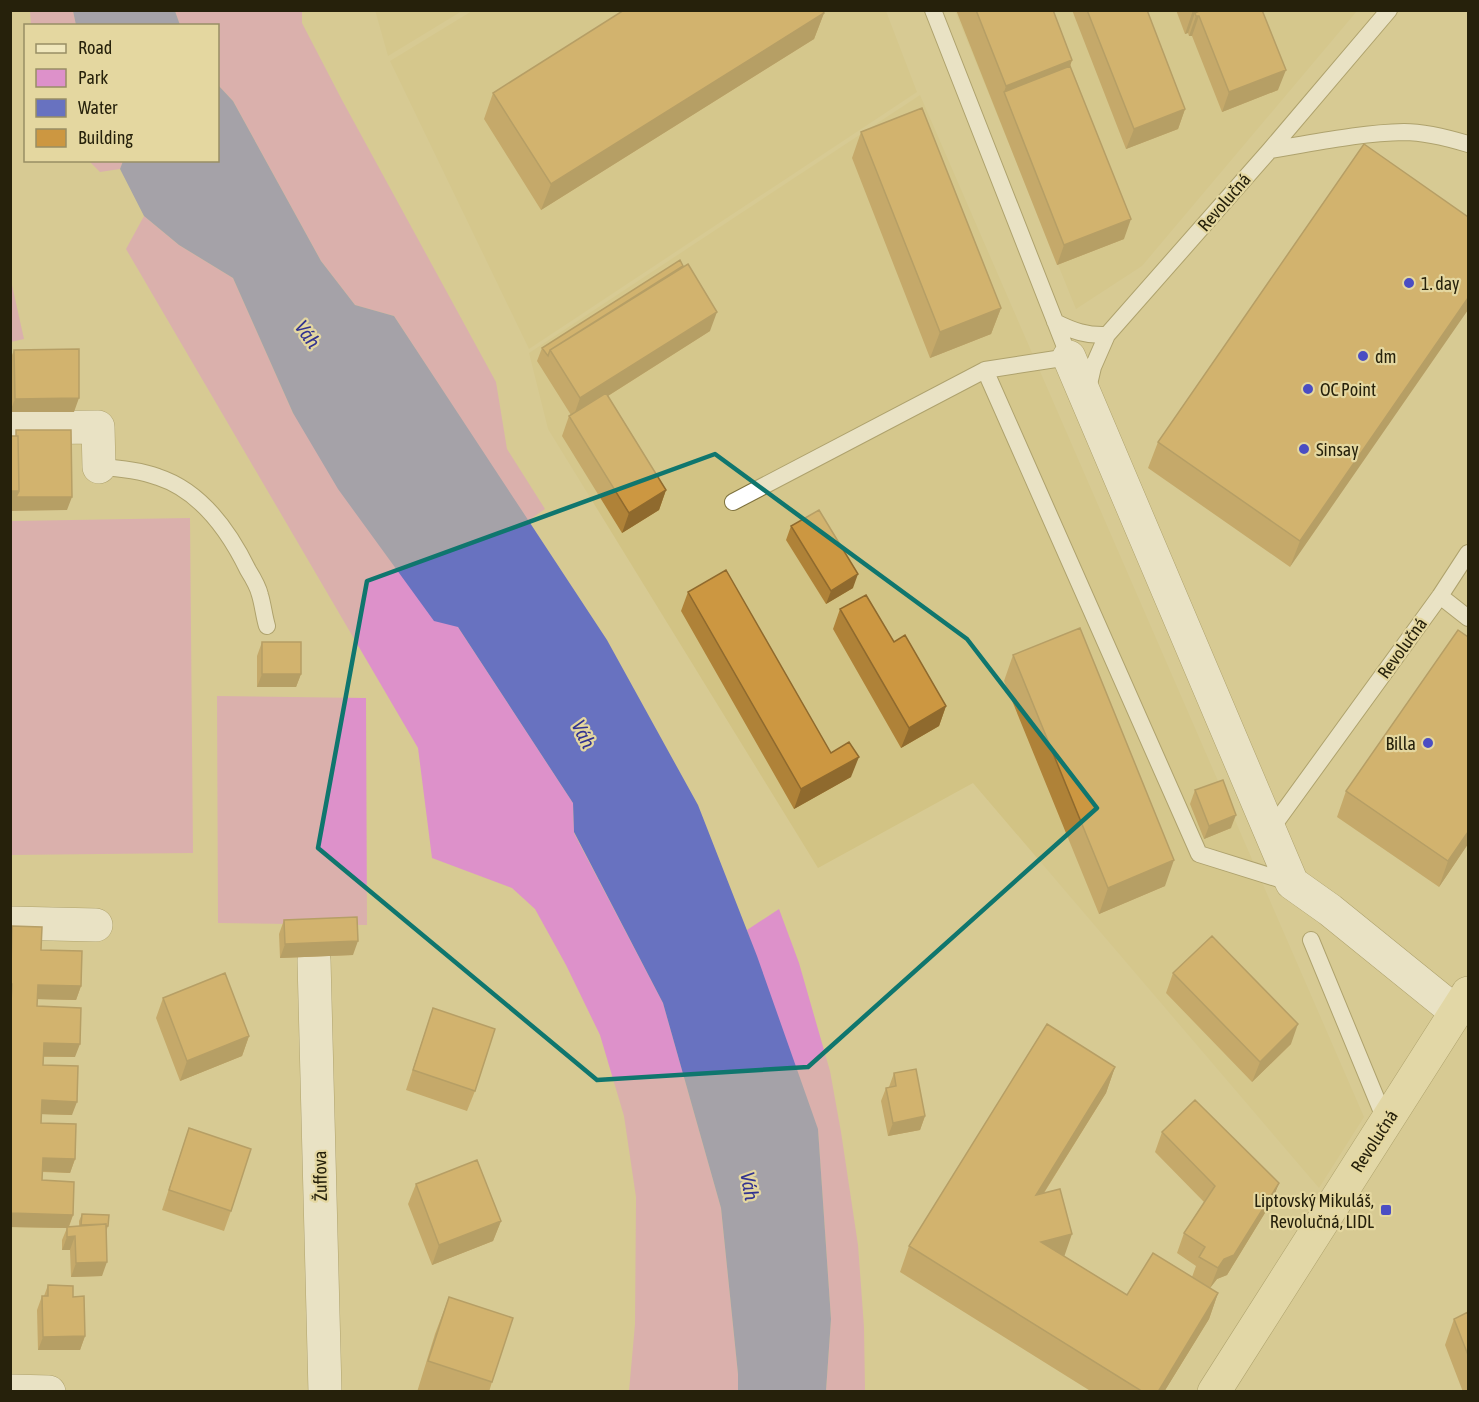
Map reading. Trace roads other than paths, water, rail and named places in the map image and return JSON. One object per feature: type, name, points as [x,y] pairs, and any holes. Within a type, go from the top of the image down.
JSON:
[{"type":"main road","name":"Revolučná","points":[[1214,1392],[1462,1002]]},
{"type":"street","points":[[1069,357],[1292,883]]},
{"type":"street","points":[[10,428],[98,427],[99,467]]},
{"type":"street","name":"Revolučná","points":[[1292,883],[1462,1002]]},
{"type":"street","points":[[10,923],[96,925]]},
{"type":"street","name":"Žuffova","points":[[314,960],[325,1392]]},
{"type":"street","points":[[10,1391],[49,1392]]},
{"type":"lane","points":[[733,502],[985,370],[1069,357],[933,10]]},
{"type":"lane","name":"Revolučná","points":[[1086,398],[1093,367],[1107,335],[1270,150],[1389,10]]},
{"type":"lane","points":[[1270,150],[1405,132],[1447,138],[1468,144]]},
{"type":"lane","points":[[1055,322],[1073,331],[1092,336],[1107,335]]},
{"type":"lane","points":[[985,370],[1199,854],[1292,883]]},
{"type":"lane","points":[[99,467],[118,468],[158,477],[189,493],[202,504],[229,534],[240,553],[260,593],[267,626]]},
{"type":"lane","name":"Revolučná","points":[[1270,829],[1440,596],[1468,553]]},
{"type":"lane","points":[[1440,596],[1468,618]]},
{"type":"lane","points":[[1311,940],[1387,1123]]},
{"type":"water","points":[[73,11],[175,11],[180,24],[76,24]]},
{"type":"water","name":"Váh","points":[[219,86],[233,101],[321,261],[355,305],[394,316],[607,640],[698,805],[757,956],[818,1129],[831,1319],[826,1391],[738,1391],[721,1208],[663,1003],[574,832],[573,803],[458,627],[434,621],[338,489],[293,413],[233,278],[179,245],[144,216],[120,169],[123,162],[219,162]]},
{"type":"place","name":"1. day","points":[[1409,283]]},
{"type":"place","name":"dm","points":[[1363,356]]},
{"type":"place","name":"OC Point","points":[[1308,389]]},
{"type":"place","name":"Sinsay","points":[[1304,449]]},
{"type":"place","name":"Billa","points":[[1428,743]]},
{"type":"place","name":"Liptovský Mikuláš, Revolučná, LIDL","points":[[1386,1210]]}]
